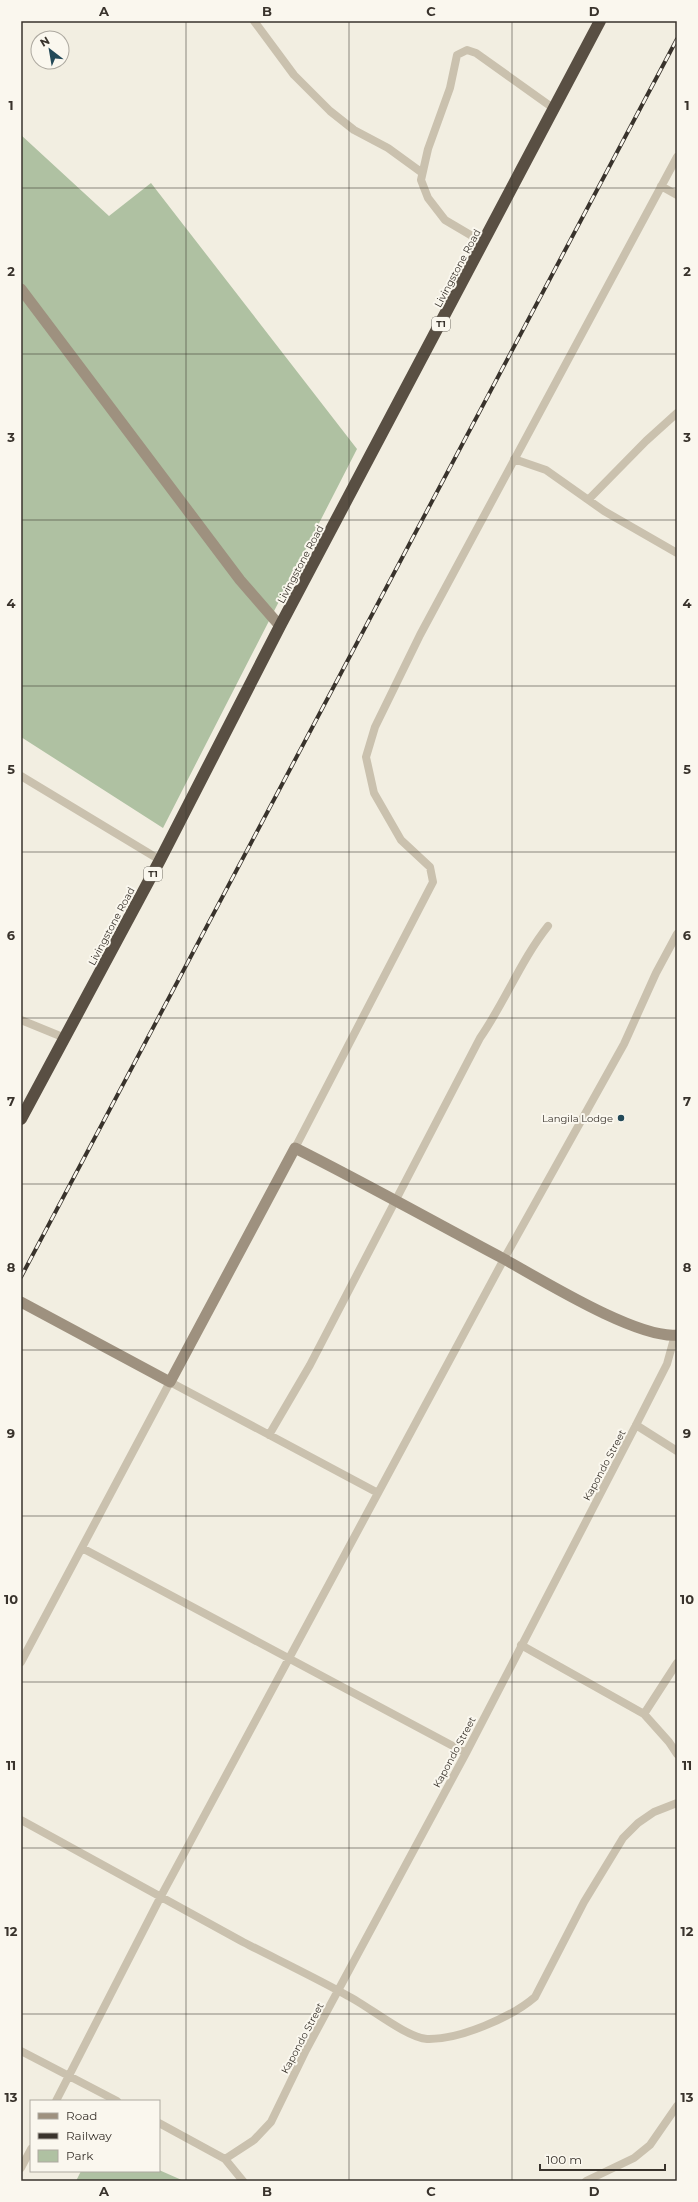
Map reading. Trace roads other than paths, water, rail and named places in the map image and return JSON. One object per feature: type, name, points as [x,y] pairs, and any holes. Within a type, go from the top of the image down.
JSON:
[{"type":"highway","name":"Livingstone Road","points":[[21,1119],[160,860],[280,626],[484,243],[553,108],[600,21]]},
{"type":"street","points":[[254,21],[294,75],[330,111],[354,130],[388,148],[421,172]]},
{"type":"street","points":[[484,243],[445,220],[423,190],[421,172],[450,88],[455,61],[462,52],[467,50],[476,53],[553,108]]},
{"type":"street","points":[[21,1662],[295,1148],[433,882],[430,867],[401,840],[374,793],[366,757],[375,727],[420,635],[677,157]]},
{"type":"street","points":[[661,186],[677,194]]},
{"type":"street","points":[[21,289],[240,580],[280,626]]},
{"type":"street","points":[[589,499],[646,441],[677,413]]},
{"type":"street","points":[[514,459],[546,470],[604,511],[677,553]]},
{"type":"street","points":[[23,778],[160,860]]},
{"type":"street","points":[[269,1436],[310,1365],[480,1038],[494,1018],[538,939],[548,926]]},
{"type":"street","points":[[57,2100],[160,1898],[504,1259],[624,1044],[656,973],[675,943],[677,934]]},
{"type":"street","points":[[21,1020],[65,1038]]},
{"type":"street","points":[[295,1148],[579,1299],[643,1330],[676,1335]]},
{"type":"street","points":[[21,1302],[378,1493]]},
{"type":"street","name":"Kapondo Street","points":[[225,2159],[254,2140],[271,2122],[339,1990],[466,1753],[636,1425],[667,1364],[676,1335]]},
{"type":"street","points":[[636,1425],[677,1451]]},
{"type":"street","points":[[82,1548],[288,1660],[466,1753]]},
{"type":"street","points":[[521,1645],[644,1714],[669,1742],[677,1754]]},
{"type":"street","points":[[644,1714],[677,1663]]},
{"type":"street","points":[[21,1820],[160,1898],[339,1990],[414,2036],[426,2039],[472,2029],[512,2014],[535,1997],[584,1902],[622,1838],[643,1819],[654,1812],[677,1804]]},
{"type":"street","points":[[21,2051],[115,2100]]},
{"type":"street","points":[[586,2181],[634,2158],[650,2145],[677,2106]]},
{"type":"street","points":[[160,2124],[225,2159],[243,2181]]},
{"type":"street","points":[[21,2168],[30,2151]]},
{"type":"railway","points":[[21,1277],[677,39]]},
{"type":"place","name":"Langila Lodge","points":[[621,1118]]}]
